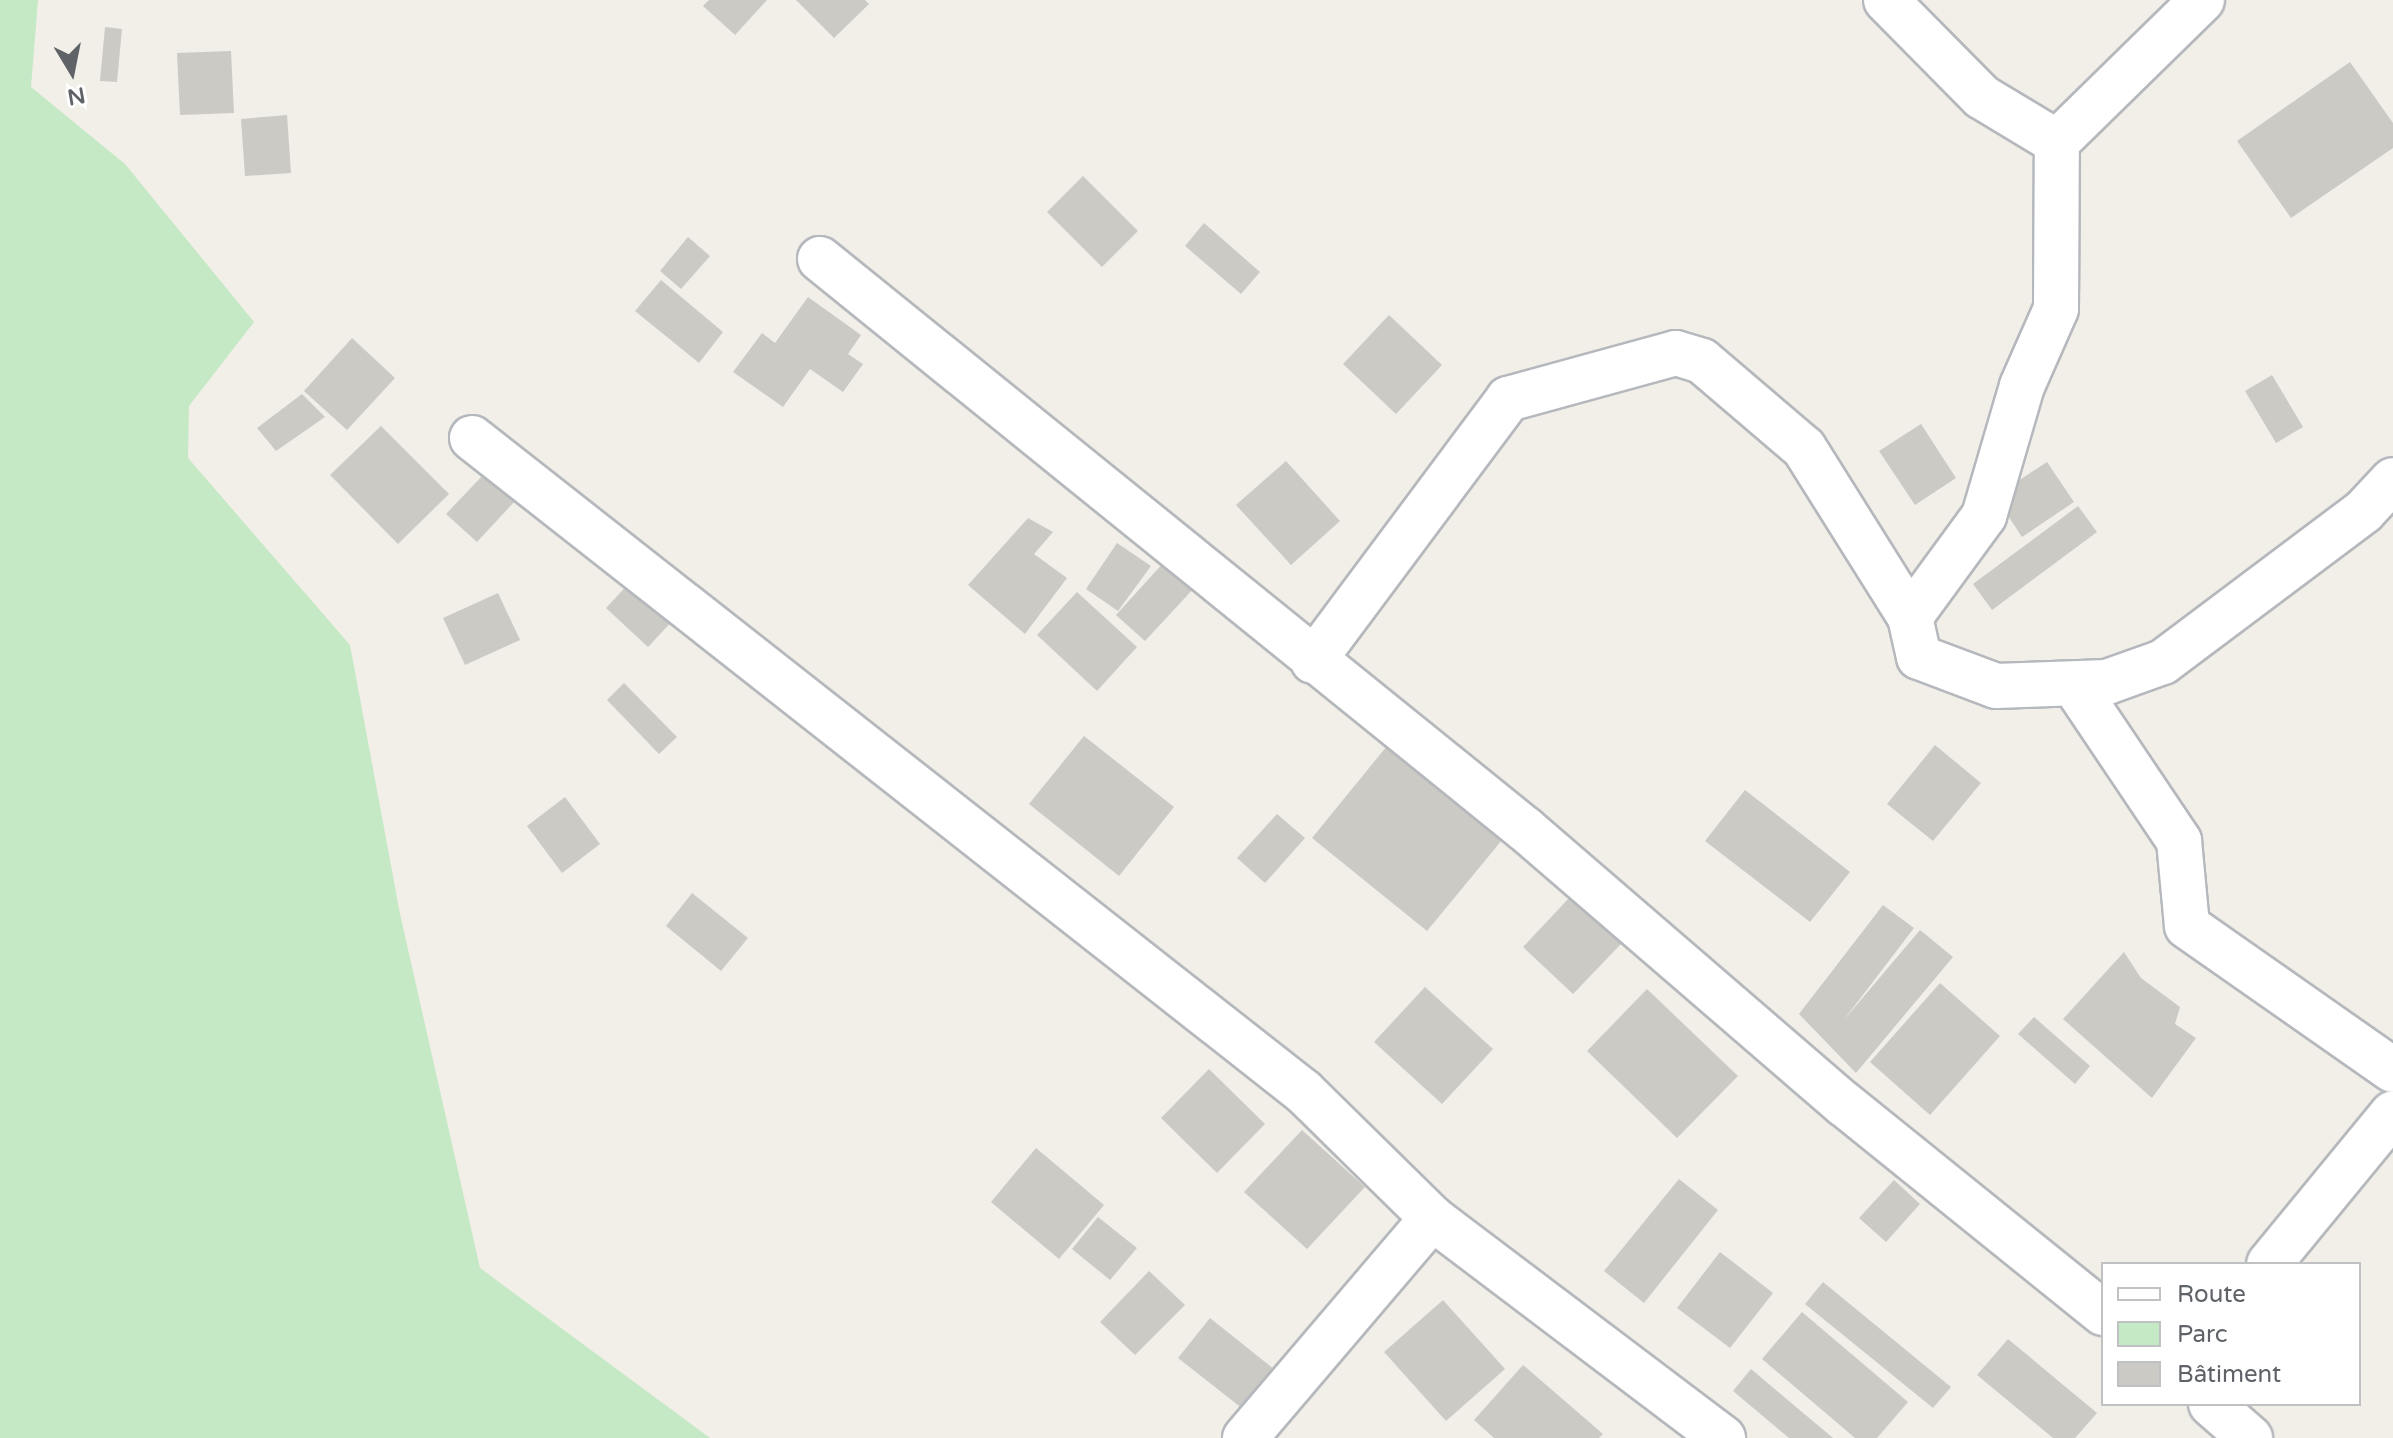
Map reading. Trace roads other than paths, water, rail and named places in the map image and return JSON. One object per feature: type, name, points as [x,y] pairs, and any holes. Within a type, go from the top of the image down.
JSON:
[{"type":"street","points":[[1886,0],[1982,97],[2057,142]]},
{"type":"street","points":[[1910,617],[1984,516],[2022,386],[2056,309],[2057,142],[2202,0]]},
{"type":"street","points":[[820,259],[2101,1311]]},
{"type":"street","points":[[1313,661],[1508,399],[1676,353],[1702,361],[1804,448],[1910,617],[1919,657],[1996,686],[2075,686],[2163,662],[2364,511],[2393,480]]},
{"type":"street","points":[[472,438],[1304,1092],[1432,1218],[1723,1438]]},
{"type":"street","points":[[2075,686],[2179,841],[2187,926],[2393,1070]]},
{"type":"street","points":[[2271,1262],[2393,1113]]},
{"type":"street","points":[[1245,1438],[1432,1218]]},
{"type":"street","points":[[2213,1406],[2250,1438]]}]
